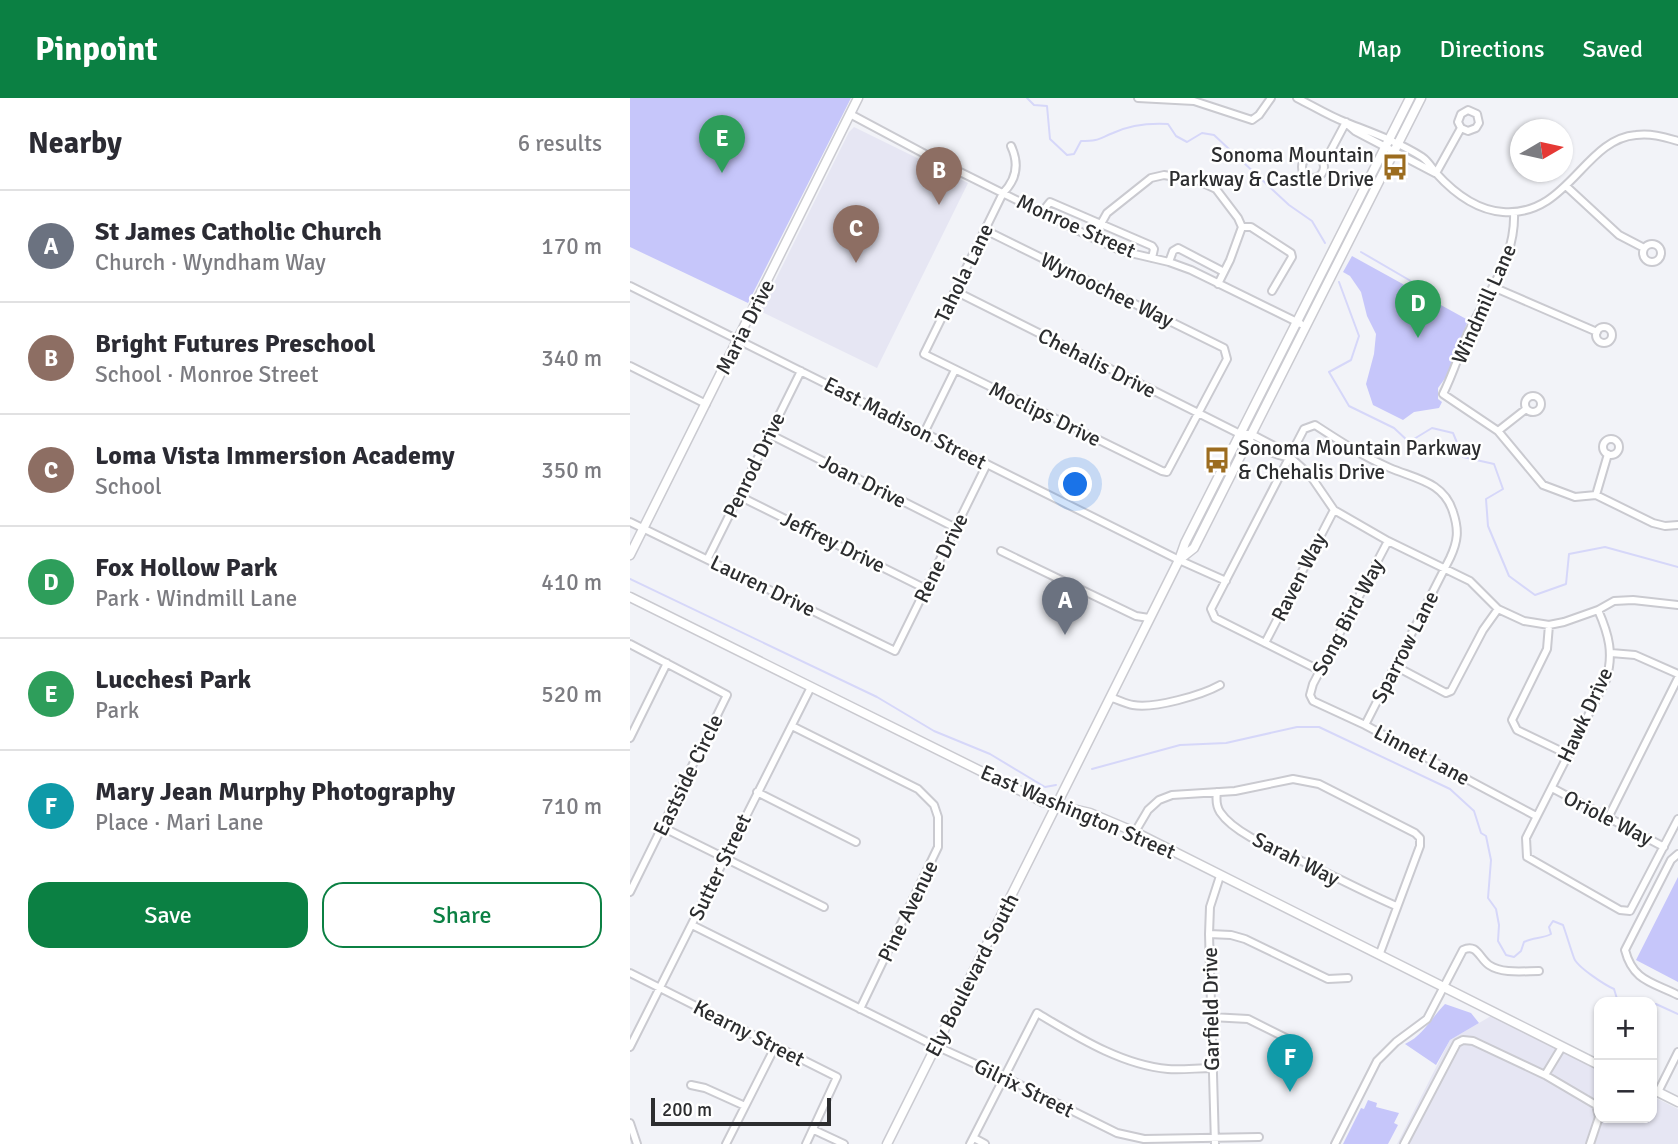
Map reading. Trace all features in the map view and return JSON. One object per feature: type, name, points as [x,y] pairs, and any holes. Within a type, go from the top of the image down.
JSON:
[{"type":"main road","name":"Maria Drive","points":[[630,555],[858,98]]},
{"type":"main road","points":[[1179,560],[1185,543],[1410,98]]},
{"type":"main road","points":[[1179,560],[1194,548],[1421,98]]},
{"type":"main road","name":"Ely Boulevard South","points":[[887,1144],[1179,560]]},
{"type":"main road","name":"East Washington Street","points":[[630,597],[1043,802],[1090,813],[1135,832],[1594,1063]]},
{"type":"main road","points":[[1657,1092],[1678,1102]]},
{"type":"street","points":[[1138,98],[1194,99],[1252,120],[1271,98]]},
{"type":"street","points":[[1297,98],[1358,126],[1436,173],[1462,198],[1487,209],[1514,212],[1550,200],[1567,187],[1595,156],[1612,143],[1633,135],[1656,135],[1678,141]]},
{"type":"street","name":"Monroe Street","points":[[850,114],[1093,238],[1122,251],[1169,262],[1306,326]]},
{"type":"street","points":[[1321,160],[1329,154],[1346,122]]},
{"type":"street","points":[[1436,173],[1461,128]]},
{"type":"street","name":"Tahola Lane","points":[[924,354],[1016,171],[1017,162],[1011,146]]},
{"type":"street","points":[[1093,238],[1107,212],[1151,178],[1164,175],[1199,181],[1216,189],[1242,227],[1218,284]]},
{"type":"street","points":[[1567,187],[1619,235],[1644,248]]},
{"type":"street","points":[[1042,212],[1049,202],[1152,246],[1152,258]]},
{"type":"street","name":"Windmill Lane","points":[[1498,431],[1443,394],[1468,335],[1509,253],[1514,234],[1514,212]]},
{"type":"street","points":[[1242,227],[1251,227],[1291,253],[1292,257],[1272,291]]},
{"type":"street","name":"Wynoochee Way","points":[[985,230],[1224,348],[1227,359],[1198,413]]},
{"type":"street","points":[[1169,262],[1173,251],[1178,248],[1224,272]]},
{"type":"street","name":"East Madison Street","points":[[630,286],[1179,560]]},
{"type":"street","points":[[1493,287],[1597,331]]},
{"type":"street","name":"Chehalis Drive","points":[[955,291],[1250,437],[1279,456],[1289,458]]},
{"type":"street","name":"Moclips Drive","points":[[924,354],[1161,471],[1167,472],[1198,413]]},
{"type":"street","points":[[630,366],[706,404]]},
{"type":"street","points":[[924,433],[955,370]]},
{"type":"street","name":"Penrod Drive","points":[[708,558],[801,371]]},
{"type":"street","points":[[1526,409],[1498,431],[1543,485],[1575,497],[1596,495],[1653,523],[1665,526],[1677,522]]},
{"type":"street","name":"Sparrow Lane","points":[[1226,581],[1304,429],[1315,425],[1388,467],[1441,490],[1450,501],[1458,528],[1457,543],[1365,725]]},
{"type":"street","name":"Joan Drive","points":[[769,435],[956,528]]},
{"type":"street","points":[[1596,495],[1608,454]]},
{"type":"street","points":[[1289,458],[1310,475],[1334,510],[1388,541],[1470,581],[1497,610],[1524,621],[1549,625],[1598,610],[1614,601],[1633,600],[1678,605]]},
{"type":"street","name":"Rene Drive","points":[[895,652],[987,464]]},
{"type":"street","name":"Jeffrey Drive","points":[[739,496],[926,589]]},
{"type":"street","name":"Raven Way","points":[[1265,643],[1334,510]]},
{"type":"street","name":"Lauren Drive","points":[[630,522],[895,652]]},
{"type":"street","name":"Song Bird Way","points":[[1310,695],[1313,684],[1388,541]]},
{"type":"street","points":[[1001,551],[1136,616],[1149,618]]},
{"type":"street","points":[[1179,560],[1226,581],[1211,609],[1215,618],[1321,671]]},
{"type":"street","points":[[1395,666],[1446,693],[1451,691],[1483,630],[1497,610]]},
{"type":"street","name":"Hawk Drive","points":[[1598,610],[1609,637],[1611,653],[1606,680],[1526,838],[1527,857],[1627,911],[1634,906],[1664,847]]},
{"type":"street","points":[[1549,625],[1547,649],[1512,720],[1517,730],[1567,754]]},
{"type":"street","points":[[630,644],[667,663],[630,738]]},
{"type":"street","points":[[1608,818],[1678,676],[1635,654],[1611,653]]},
{"type":"street","name":"Eastside Circle","points":[[630,892],[727,695],[667,663]]},
{"type":"street","points":[[1112,698],[1131,705],[1148,706],[1205,694],[1220,685]]},
{"type":"street","name":"Sutter Street","points":[[630,1047],[811,687]]},
{"type":"street","name":"Linnet Lane","points":[[1310,695],[1312,701],[1365,725],[1536,816]]},
{"type":"street","name":"Pine Avenue","points":[[792,726],[918,789],[934,805],[938,817],[938,847],[860,1009]]},
{"type":"street","points":[[1135,832],[1148,810],[1159,800],[1183,793],[1257,787],[1277,780],[1293,779],[1319,784],[1420,838],[1420,846],[1380,953]]},
{"type":"street","name":"Oriole Way","points":[[1552,788],[1664,847]]},
{"type":"street","points":[[757,792],[856,842]]},
{"type":"street","name":"Sarah Way","points":[[1217,792],[1219,811],[1245,833],[1396,906]]},
{"type":"street","points":[[1664,847],[1678,819]]},
{"type":"street","points":[[662,827],[824,907]]},
{"type":"street","points":[[1678,854],[1671,860],[1625,950],[1629,966],[1636,974],[1678,995]]},
{"type":"street","name":"Garfield Drive","points":[[1214,1141],[1209,934],[1210,907],[1220,876]]},
{"type":"street","name":"Gilrix Street","points":[[692,925],[1117,1133],[1145,1142],[1259,1137]]},
{"type":"street","points":[[1209,934],[1245,939],[1328,979],[1348,978]]},
{"type":"street","points":[[1335,1144],[1377,1061],[1396,1042],[1427,1019],[1463,950],[1474,948],[1494,968],[1539,971]]},
{"type":"street","name":"Kearny Street","points":[[630,972],[837,1077],[814,1129]]},
{"type":"street","points":[[985,1144],[972,1141],[1037,1013],[1112,1053],[1145,1065],[1168,1069],[1212,1068]]},
{"type":"street","points":[[1211,1017],[1248,1019],[1290,1040],[1296,1052],[1289,1068]]},
{"type":"street","points":[[1404,1144],[1452,1049],[1460,1041],[1472,1041],[1545,1075],[1596,1105],[1599,1117],[1590,1144]]},
{"type":"street","points":[[726,1144],[775,1047]]},
{"type":"street","points":[[1545,1075],[1562,1047]]},
{"type":"street","points":[[1657,1088],[1678,1052]]},
{"type":"street","points":[[691,1085],[705,1088],[745,1107]]},
{"type":"street","points":[[630,1123],[637,1144]]},
{"type":"street","points":[[806,1144],[814,1129],[844,1144]]},
{"type":"shaded area","points":[[630,98],[851,98],[748,303],[630,247]]},
{"type":"shaded area","points":[[854,127],[968,183],[877,368],[760,311],[849,132]]},
{"type":"shaded area","points":[[1352,256],[1468,320],[1451,370],[1438,388],[1438,399],[1442,402],[1439,408],[1414,412],[1403,420],[1373,405],[1366,384],[1376,334],[1367,316],[1361,292],[1350,276],[1343,272]]},
{"type":"shaded area","points":[[1678,877],[1678,982],[1636,960]]},
{"type":"shaded area","points":[[1445,1004],[1471,1013],[1479,1023],[1450,1040],[1436,1065],[1405,1044],[1422,1031]]},
{"type":"shaded area","points":[[1491,1016],[1594,1068],[1594,1123],[1657,1123],[1657,1098],[1678,1109],[1678,1144],[1397,1144],[1450,1040]]},
{"type":"shaded area","points":[[1368,1100],[1377,1103],[1376,1107],[1399,1113],[1394,1123],[1398,1125],[1388,1144],[1343,1144],[1361,1108],[1364,1109]]},
{"type":"waterway","points":[[1027,98],[1034,105],[1047,106],[1050,139],[1067,155],[1074,154],[1081,141],[1091,141],[1140,125],[1168,124],[1176,136],[1187,142],[1202,133],[1214,135],[1289,205],[1312,221],[1325,243]]},
{"type":"waterway","points":[[1361,252],[1428,291]]},
{"type":"waterway","points":[[1339,282],[1359,336],[1351,360],[1329,372],[1349,406],[1394,428],[1409,442],[1432,428],[1453,433],[1463,457],[1494,464],[1503,489],[1486,499],[1488,526],[1509,576],[1535,595],[1566,584],[1569,554],[1605,547],[1678,567]]},
{"type":"waterway","points":[[630,579],[877,697],[934,731],[990,754],[1045,787],[1056,785]]},
{"type":"waterway","points":[[1092,769],[1180,745],[1226,743],[1297,727],[1319,727],[1450,789],[1474,811],[1481,833],[1486,836],[1491,860],[1488,898],[1496,909],[1498,941],[1506,955],[1514,957],[1521,951],[1524,942],[1551,934],[1549,927],[1553,921],[1563,925],[1576,962],[1614,989],[1616,997]]},
{"type":"waterway","points":[[1657,1004],[1678,1014]]},
{"type":"place","name":"Sonoma Mountain Parkway & Castle Drive","points":[[1395,167]]},
{"type":"place","name":"Lucchesi Park","points":[[722,173]]},
{"type":"place","name":"Bright Futures Preschool","points":[[939,205]]},
{"type":"place","name":"Loma Vista Immersion Academy","points":[[856,263]]},
{"type":"place","name":"Fox Hollow Park","points":[[1418,338]]},
{"type":"place","name":"Sonoma Mountain Parkway & Chehalis Drive","points":[[1217,460]]},
{"type":"place","name":"St James Catholic Church","points":[[1065,635]]},
{"type":"place","name":"Mary Jean Murphy Photography","points":[[1290,1092]]}]
